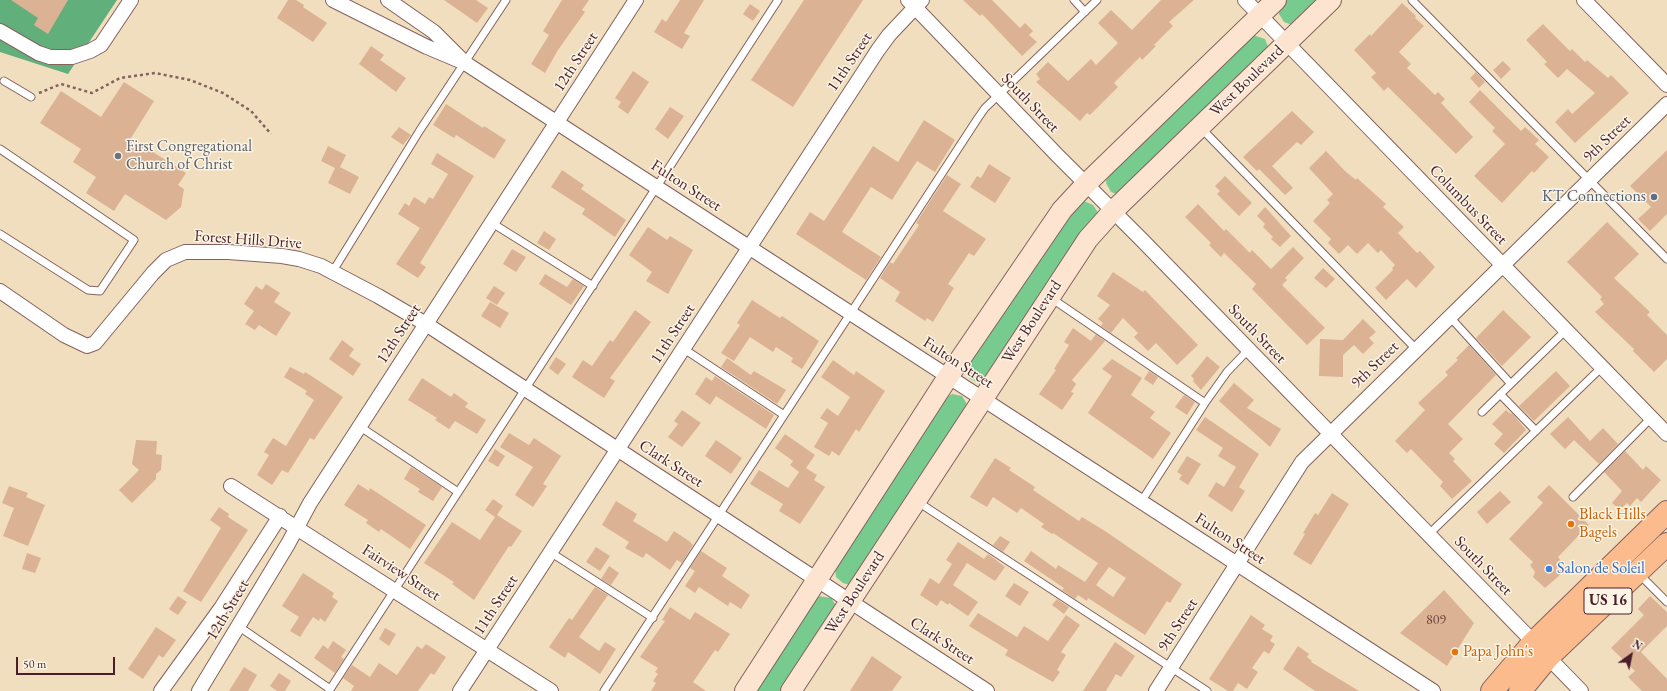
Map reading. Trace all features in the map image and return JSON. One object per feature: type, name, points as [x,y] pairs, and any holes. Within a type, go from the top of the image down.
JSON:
[{"type":"highway","name":"US 16","points":[[1520,691],[1540,650],[1667,512]]},
{"type":"highway","name":"US 16","points":[[1492,691],[1540,650],[1638,572],[1667,544]]},
{"type":"street","points":[[1,35],[38,53],[50,57],[72,56],[90,52],[101,45],[131,0]]},
{"type":"street","name":"Fulton Street","points":[[333,0],[427,47],[465,63],[1433,691]]},
{"type":"street","name":"Fulton Street","points":[[388,0],[434,32],[465,63]]},
{"type":"street","name":"12th Street","points":[[199,691],[359,426],[636,0]]},
{"type":"street","name":"Columbus Street","points":[[1245,0],[1667,434]]},
{"type":"street","points":[[745,691],[948,377],[1050,225],[1086,184],[1276,0]]},
{"type":"street","name":"West Boulevard","points":[[792,691],[982,398],[1088,239],[1113,211],[1331,0]]},
{"type":"street","points":[[1584,0],[1667,85]]},
{"type":"street","name":"South Street","points":[[915,2],[999,95],[1581,691]]},
{"type":"street","name":"11th Street","points":[[460,691],[878,50],[915,2]]},
{"type":"street","name":"9th Street","points":[[1156,691],[1302,462],[1449,316],[1667,104]]},
{"type":"street","name":"Forest Hills Drive","points":[[0,291],[64,335],[87,346],[95,343],[100,338],[153,273],[166,260],[185,252],[212,251],[282,256],[308,261],[333,270]]},
{"type":"street","name":"Clark Street","points":[[333,270],[426,324],[987,691]]},
{"type":"street","name":"Fairview Street","points":[[231,486],[395,589],[551,691]]},
{"type":"street","name":"12th Street","points":[[161,691],[221,608],[280,516]]},
{"type":"lane","points":[[333,270],[416,136],[506,0]]},
{"type":"lane","points":[[238,626],[330,690],[778,0]]},
{"type":"lane","points":[[1074,0],[1085,12]]},
{"type":"lane","points":[[604,691],[978,118],[999,95],[1097,0]]},
{"type":"lane","points":[[1412,0],[1667,259]]},
{"type":"lane","points":[[0,88],[2,80],[31,97]]},
{"type":"lane","points":[[1200,127],[1416,349]]},
{"type":"lane","points":[[0,149],[134,240],[100,291],[88,290],[0,234]]},
{"type":"lane","points":[[492,223],[593,286]]},
{"type":"lane","points":[[1049,297],[1205,403]]},
{"type":"lane","points":[[1449,316],[1511,384]]},
{"type":"lane","points":[[1482,412],[1566,330]]},
{"type":"lane","points":[[684,349],[784,415]]},
{"type":"lane","points":[[1141,502],[1205,403],[1227,372],[1248,350]]},
{"type":"lane","points":[[1429,534],[1602,368]]},
{"type":"lane","points":[[1500,394],[1536,431]]},
{"type":"lane","points":[[1573,497],[1652,418]]},
{"type":"lane","points":[[359,426],[458,492]]},
{"type":"lane","points":[[916,501],[1207,691]]},
{"type":"lane","points":[[550,552],[653,618]]},
{"type":"lane","points":[[1638,572],[1667,602]]},
{"type":"path","points":[[31,97],[61,84],[92,92],[120,78],[155,73],[190,80],[223,93],[251,111],[271,134]]},
{"type":"green space","points":[[0,0],[117,0],[68,74],[0,52]]},
{"type":"green space","points":[[1285,0],[1324,0],[1292,25],[1284,22],[1279,14],[1280,7]]},
{"type":"green space","points":[[1253,35],[1265,39],[1269,49],[1119,195],[1111,192],[1106,183],[1107,177]]},
{"type":"green space","points":[[1084,201],[1093,205],[1099,214],[987,380],[977,382],[970,379],[966,367],[1058,225]]},
{"type":"green space","points":[[952,394],[962,396],[968,406],[850,585],[843,583],[836,577],[835,568],[947,397]]},
{"type":"green space","points":[[818,596],[831,598],[837,607],[786,691],[753,691]]},
{"type":"building","points":[[11,0],[68,0],[48,34],[34,25],[38,18]]},
{"type":"building","points":[[288,0],[296,0],[304,5],[303,7],[327,23],[313,42],[277,18]]},
{"type":"building","points":[[444,0],[476,0],[488,8],[477,23]]},
{"type":"building","points":[[562,0],[589,0],[582,10],[585,12],[558,50],[545,73],[531,64],[549,35],[543,31]]},
{"type":"building","points":[[680,0],[704,0],[684,33],[690,36],[682,49],[654,32],[662,19],[666,22]]},
{"type":"building","points":[[804,0],[863,0],[793,107],[751,80]]},
{"type":"building","points":[[963,0],[992,0],[1020,28],[1025,23],[1033,31],[1029,35],[1037,42],[1022,56],[982,14],[980,16]]},
{"type":"building","points":[[1161,0],[1194,0],[1169,22],[1173,26],[1154,45],[1156,46],[1142,60],[1140,57],[1114,83],[1118,87],[1090,115],[1087,113],[1080,121],[1036,82],[1040,79],[1036,74],[1048,62],[1068,81],[1091,59],[1096,65],[1118,43],[1098,23],[1111,10],[1132,30]]},
{"type":"building","points":[[1402,3],[1424,26],[1399,52],[1411,64],[1407,68],[1435,95],[1438,92],[1445,99],[1441,103],[1473,137],[1456,154],[1388,87],[1384,91],[1371,77],[1376,73],[1354,50],[1370,34],[1371,36]]},
{"type":"building","points":[[750,4],[760,11],[753,21],[743,14]]},
{"type":"building","points":[[1543,24],[1570,51],[1572,49],[1585,62],[1587,60],[1608,78],[1611,75],[1629,93],[1575,143],[1555,122],[1568,109],[1572,114],[1595,93],[1567,69],[1558,78],[1544,64],[1547,62],[1526,40]]},
{"type":"building","points":[[371,46],[384,55],[380,60],[406,78],[396,92],[359,64]]},
{"type":"building","points":[[1503,61],[1511,69],[1501,79],[1493,70]]},
{"type":"building","points":[[633,71],[649,82],[628,114],[618,107],[621,102],[615,98]]},
{"type":"building","points":[[1476,72],[1485,82],[1479,88],[1470,78]]},
{"type":"building","name":"First Congregational Church of Christ","points":[[124,82],[154,101],[131,138],[186,173],[178,185],[184,189],[181,207],[166,220],[125,194],[114,211],[86,193],[96,177],[73,162],[81,149],[40,123],[61,91],[101,117]]},
{"type":"building","points":[[1480,90],[1521,131],[1525,127],[1539,140],[1535,144],[1549,157],[1534,173],[1532,171],[1502,203],[1474,176],[1505,144],[1492,131],[1495,128],[1469,102]]},
{"type":"building","points":[[446,104],[483,128],[484,126],[506,140],[494,159],[456,135],[454,138],[433,125]]},
{"type":"building","points":[[670,107],[684,116],[668,139],[655,129]]},
{"type":"building","points":[[1292,111],[1314,132],[1301,145],[1297,142],[1272,166],[1293,188],[1285,195],[1259,169],[1257,171],[1243,157]]},
{"type":"building","points":[[924,120],[955,140],[935,172],[917,161],[892,200],[871,187],[842,232],[881,257],[866,280],[796,234],[810,212],[824,221],[873,146],[898,162]]},
{"type":"building","points":[[399,127],[411,135],[403,145],[391,137]]},
{"type":"building","points":[[328,146],[346,155],[340,167],[359,177],[350,194],[328,183],[335,168],[321,161]]},
{"type":"building","name":"KT Connections","points":[[1667,150],[1667,214],[1650,231],[1638,219],[1651,207],[1630,186]]},
{"type":"building","points":[[1326,151],[1345,171],[1356,180],[1357,178],[1386,204],[1383,207],[1404,227],[1398,233],[1417,253],[1420,251],[1435,267],[1416,288],[1407,279],[1386,300],[1375,288],[1393,270],[1392,268],[1395,265],[1381,250],[1378,253],[1368,243],[1357,254],[1348,245],[1339,254],[1328,243],[1331,239],[1313,221],[1330,203],[1327,200],[1333,194],[1309,168]]},
{"type":"building","points":[[437,153],[474,176],[420,263],[426,267],[418,278],[396,264],[420,228],[398,214],[405,203],[409,206],[414,197],[425,204],[429,197],[433,199],[448,174],[431,164]]},
{"type":"building","points":[[989,164],[1011,178],[995,203],[970,187],[977,176],[981,178]]},
{"type":"building","points":[[562,170],[584,185],[581,189],[626,220],[615,237],[582,214],[585,209],[551,187]]},
{"type":"building","points":[[947,175],[961,184],[943,211],[986,239],[974,256],[969,253],[948,284],[954,288],[933,322],[927,318],[925,321],[895,301],[900,292],[880,278],[890,262],[893,264],[919,225],[916,223]]},
{"type":"building","points":[[1225,176],[1252,203],[1239,216],[1217,194],[1220,191],[1215,186]]},
{"type":"building","points":[[1198,204],[1224,231],[1226,229],[1250,253],[1252,250],[1271,269],[1293,247],[1304,258],[1285,278],[1287,280],[1282,285],[1325,328],[1307,345],[1252,289],[1256,284],[1224,253],[1221,257],[1209,245],[1211,243],[1185,217]]},
{"type":"building","points":[[1265,207],[1291,236],[1280,247],[1271,239],[1273,237],[1263,227],[1265,224],[1257,216]]},
{"type":"building","points":[[1607,222],[1639,254],[1614,278],[1650,312],[1647,315],[1667,335],[1667,359],[1654,372],[1633,351],[1634,349],[1595,312],[1604,304],[1600,299],[1602,297],[1567,262]]},
{"type":"building","points":[[648,227],[667,240],[670,236],[693,250],[668,294],[646,281],[652,272],[629,255]]},
{"type":"building","points":[[544,231],[556,239],[549,250],[537,243]]},
{"type":"building","points":[[512,249],[526,257],[516,272],[503,264]]},
{"type":"building","points":[[1323,268],[1335,279],[1326,288],[1314,278]]},
{"type":"building","points":[[1113,272],[1143,292],[1145,290],[1198,345],[1177,365],[1156,343],[1148,351],[1134,337],[1138,333],[1123,318],[1111,333],[1101,326],[1103,323],[1098,319],[1110,305],[1097,296]]},
{"type":"building","points":[[545,274],[567,287],[573,279],[584,286],[571,305],[539,284]]},
{"type":"building","points":[[266,284],[280,293],[274,302],[291,313],[276,336],[259,325],[255,330],[245,324],[254,311],[244,304],[256,286],[262,290]]},
{"type":"building","points":[[494,286],[505,293],[497,305],[486,298]]},
{"type":"building","points":[[752,300],[780,318],[782,316],[819,341],[802,369],[791,362],[793,358],[776,347],[773,352],[750,337],[734,361],[721,353],[740,325],[737,323]]},
{"type":"building","points":[[490,302],[509,313],[500,328],[481,316]]},
{"type":"building","points":[[635,310],[651,322],[610,378],[615,381],[604,398],[572,377],[583,360],[592,366],[610,340],[613,342]]},
{"type":"building","points":[[1503,310],[1531,337],[1502,366],[1476,338]]},
{"type":"building","points":[[1363,319],[1376,332],[1369,338],[1374,343],[1363,354],[1354,345],[1343,355],[1343,377],[1319,376],[1320,339],[1343,340]]},
{"type":"building","points":[[1073,328],[1091,341],[1096,334],[1105,341],[1072,380],[1076,384],[1071,392],[1074,393],[1062,410],[1039,394],[1056,370],[1054,369],[1069,345],[1064,342]]},
{"type":"building","points":[[342,340],[354,349],[349,356],[361,364],[353,376],[329,359]]},
{"type":"building","points":[[1469,345],[1496,375],[1448,424],[1463,439],[1449,453],[1455,459],[1453,461],[1472,481],[1452,499],[1440,486],[1443,482],[1411,449],[1407,453],[1395,441],[1425,410],[1418,403],[1448,375],[1445,372],[1458,360],[1456,358]]},
{"type":"building","points":[[1207,356],[1220,367],[1201,390],[1193,381],[1194,379],[1191,376]]},
{"type":"building","points":[[556,357],[566,364],[558,375],[549,368]]},
{"type":"building","points":[[727,358],[751,375],[754,371],[786,390],[777,404],[721,367]]},
{"type":"building","points":[[1112,359],[1142,378],[1131,395],[1155,412],[1150,418],[1171,433],[1153,459],[1088,413],[1112,376],[1102,369]]},
{"type":"building","points":[[833,360],[854,375],[856,371],[885,391],[859,432],[856,429],[839,456],[832,451],[829,456],[814,447],[828,423],[820,418],[827,408],[838,416],[850,397],[821,377]]},
{"type":"building","points":[[290,367],[304,374],[305,372],[343,397],[314,440],[310,438],[288,473],[282,470],[272,485],[257,475],[269,455],[264,452],[273,438],[286,446],[314,400],[305,394],[307,391],[284,377]]},
{"type":"building","points":[[1149,371],[1158,377],[1153,385],[1144,379]]},
{"type":"building","points":[[1556,371],[1570,386],[1534,421],[1519,406]]},
{"type":"building","points":[[715,376],[774,415],[766,429],[716,396],[710,405],[695,394],[706,377],[712,381]]},
{"type":"building","points":[[422,378],[451,397],[454,393],[468,403],[465,407],[486,420],[477,434],[455,421],[449,429],[435,420],[437,418],[408,400]]},
{"type":"building","points":[[1234,383],[1254,400],[1247,408],[1281,429],[1270,447],[1219,401]]},
{"type":"building","points":[[1184,395],[1195,402],[1187,415],[1175,407]]},
{"type":"building","points":[[682,410],[701,423],[682,447],[668,437],[678,424],[674,421]]},
{"type":"building","points":[[1506,410],[1511,414],[1512,413],[1526,430],[1504,453],[1494,444],[1503,434],[1492,424]]},
{"type":"building","points":[[1205,417],[1259,454],[1239,487],[1245,491],[1232,512],[1208,496],[1216,482],[1224,487],[1236,467],[1218,456],[1223,448],[1196,430]]},
{"type":"building","points":[[1568,417],[1590,441],[1603,428],[1618,444],[1599,464],[1574,440],[1565,449],[1550,434]]},
{"type":"building","points":[[509,433],[529,445],[534,438],[561,456],[543,484],[547,486],[533,507],[515,495],[533,467],[500,447]]},
{"type":"building","points":[[785,434],[815,455],[806,468],[817,475],[814,480],[825,487],[800,524],[779,511],[783,504],[750,484],[759,470],[788,488],[799,472],[790,465],[793,461],[775,448]]},
{"type":"building","points":[[136,440],[157,441],[156,454],[162,455],[161,470],[156,474],[156,479],[132,503],[119,490],[139,470],[132,464]]},
{"type":"building","points":[[716,440],[742,458],[731,474],[705,456]]},
{"type":"building","points":[[495,449],[505,456],[498,467],[488,461]]},
{"type":"building","points":[[1625,451],[1643,470],[1646,466],[1661,480],[1641,502],[1637,498],[1630,506],[1627,503],[1620,510],[1612,503],[1622,491],[1604,472]]},
{"type":"building","points":[[1187,456],[1201,464],[1188,485],[1179,479],[1182,475],[1177,472]]},
{"type":"building","points":[[995,458],[1011,468],[1009,470],[1035,487],[1033,490],[1079,521],[1082,517],[1105,531],[1182,584],[1170,603],[1167,601],[1145,635],[1088,598],[1087,601],[1078,595],[1075,599],[1062,590],[1064,588],[1024,561],[1031,551],[1056,569],[1058,565],[1085,582],[1098,563],[1053,533],[1052,534],[1041,527],[1044,524],[1021,508],[1017,513],[993,497],[987,507],[970,497]],"holes":[[[1109,567],[1126,578],[1113,597],[1096,585]]]},
{"type":"building","points":[[411,467],[442,487],[433,501],[418,492],[420,489],[404,479]]},
{"type":"building","points":[[358,484],[369,491],[370,488],[426,525],[410,549],[381,529],[379,532],[366,523],[368,520],[344,505]]},
{"type":"building","points":[[1549,485],[1589,525],[1558,557],[1567,569],[1545,588],[1533,577],[1535,572],[1530,565],[1533,562],[1509,539],[1543,503],[1537,497]]},
{"type":"building","points":[[9,486],[28,493],[26,497],[45,505],[28,546],[3,536],[14,508],[2,503]]},
{"type":"building","points":[[1500,491],[1511,502],[1487,524],[1477,512]]},
{"type":"building","points":[[1332,493],[1349,504],[1311,565],[1293,554],[1315,513],[1318,515]]},
{"type":"building","points":[[493,499],[503,506],[497,515],[522,531],[511,547],[509,546],[474,600],[452,584],[454,582],[424,563],[452,522],[480,540],[495,517],[485,510]]},
{"type":"building","points":[[616,501],[637,514],[633,521],[667,542],[674,531],[689,541],[693,545],[682,563],[677,560],[670,570],[646,553],[643,558],[625,548],[629,542],[602,525]]},
{"type":"building","points":[[219,507],[229,514],[228,517],[248,530],[201,602],[183,591],[221,528],[210,520]]},
{"type":"building","points":[[1000,536],[1010,542],[1003,552],[993,545]]},
{"type":"building","points":[[958,542],[984,559],[988,554],[1005,567],[995,581],[967,563],[953,585],[978,602],[968,616],[949,603],[948,605],[941,600],[937,606],[920,595],[930,578],[939,584],[952,564],[946,560]]},
{"type":"building","points":[[596,547],[610,556],[600,571],[586,562]]},
{"type":"building","points":[[701,551],[727,568],[722,576],[750,595],[741,609],[730,602],[728,606],[699,587],[695,593],[685,586],[695,571],[690,568]]},
{"type":"building","points":[[27,553],[41,558],[35,573],[22,569]]},
{"type":"building","points":[[609,566],[619,573],[611,585],[601,579]]},
{"type":"building","points":[[303,573],[334,593],[332,597],[338,601],[325,622],[320,618],[319,621],[313,617],[300,637],[290,631],[299,617],[282,606]]},
{"type":"building","points":[[1014,583],[1029,592],[1020,606],[1005,596]]},
{"type":"building","points":[[595,587],[608,595],[579,637],[599,651],[605,642],[616,649],[600,674],[568,652],[565,658],[549,647],[569,618],[572,620]]},
{"type":"building","points":[[1444,590],[1474,623],[1447,666],[1400,633]]},
{"type":"building","points":[[178,596],[187,602],[178,615],[169,609]]},
{"type":"building","points":[[1650,596],[1667,612],[1667,626],[1641,652],[1667,679],[1667,691],[1642,691],[1628,677],[1635,671],[1611,648],[1644,615],[1638,609]]},
{"type":"building","points":[[1057,599],[1069,607],[1064,614],[1052,605]]},
{"type":"building","points":[[670,607],[690,620],[695,612],[730,634],[718,652],[715,650],[693,682],[706,691],[651,691],[656,683],[653,681],[658,674],[655,672],[658,668],[640,657],[665,621],[662,620]]},
{"type":"building","points":[[978,613],[1017,637],[1024,626],[1048,641],[1066,615],[1080,625],[1061,652],[1066,655],[1057,670],[1060,672],[1053,682],[1005,655],[1008,650],[969,626]]},
{"type":"building","points":[[1251,615],[1265,625],[1262,629],[1273,636],[1270,641],[1275,644],[1269,654],[1264,651],[1252,668],[1258,672],[1247,689],[1238,683],[1233,691],[1228,691],[1209,679]]},
{"type":"building","points":[[156,627],[176,640],[163,658],[159,655],[143,679],[128,669]]},
{"type":"building","points":[[385,628],[396,634],[389,646],[379,639]]},
{"type":"building","points":[[333,641],[346,650],[341,657],[344,659],[335,673],[314,658],[323,645],[328,649]]},
{"type":"building","points":[[1115,642],[1135,656],[1121,677],[1116,674],[1106,691],[1083,691]]},
{"type":"building","points":[[426,644],[446,657],[434,675],[431,673],[418,691],[351,691],[354,686],[343,678],[352,665],[370,677],[379,663],[397,675],[417,646],[422,649]]},
{"type":"building","points":[[1298,646],[1309,654],[1307,657],[1312,661],[1311,662],[1359,691],[1315,691],[1283,669]]},
{"type":"building","points":[[872,656],[902,677],[892,691],[850,691]]},
{"type":"building","points":[[244,667],[257,675],[248,691],[229,691]]},
{"type":"building","points":[[279,673],[291,681],[285,691],[277,691],[270,686]]},
{"type":"place","name":"First Congregational Church of Christ","points":[[118,156]]},
{"type":"place","name":"KT Connections","points":[[1654,197]]},
{"type":"place","name":"Black Hills Bagels","points":[[1571,524]]},
{"type":"place","name":"Salon de Soleil","points":[[1549,569]]},
{"type":"place","name":"Papa John's","points":[[1455,652]]}]
